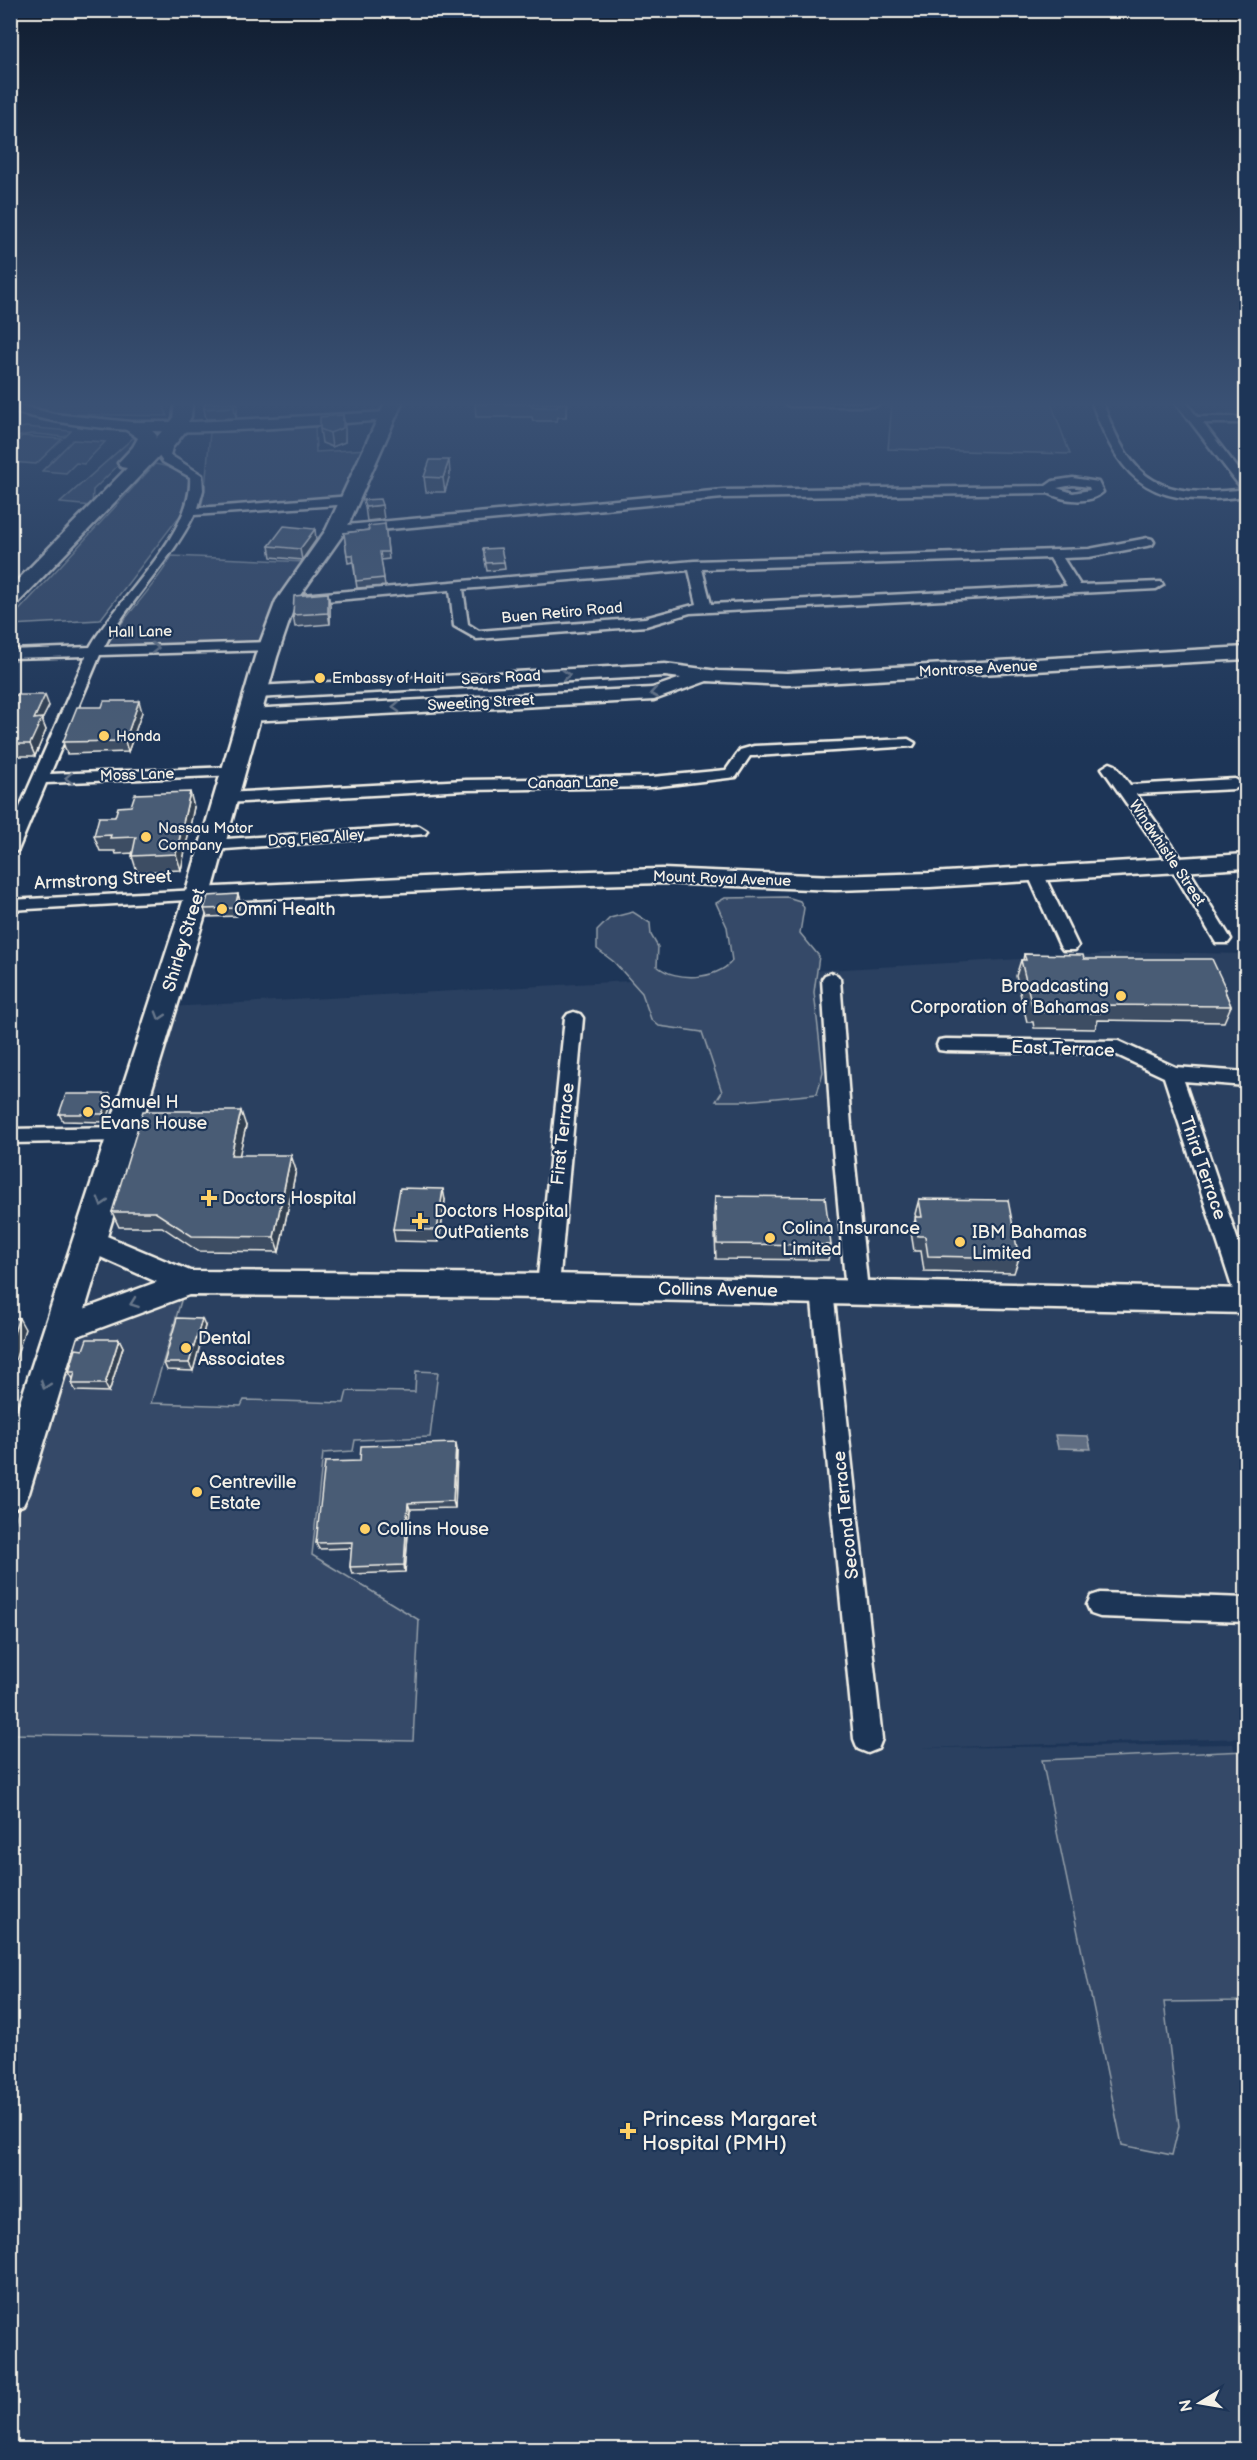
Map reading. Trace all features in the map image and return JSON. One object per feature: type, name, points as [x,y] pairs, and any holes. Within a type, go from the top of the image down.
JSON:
[{"type":"highway","points":[[10,600],[90,518]]},
{"type":"highway","name":"Shirley Street","points":[[13,1480],[198,895],[270,646],[286,601],[336,531],[342,518]]},
{"type":"street","points":[[10,850],[42,779],[84,674],[97,649],[110,626],[153,571],[186,518]]},
{"type":"street","points":[[336,531],[474,518]]},
{"type":"street","points":[[286,601],[694,565],[1089,553],[1148,543]]},
{"type":"street","points":[[1054,554],[1076,589]]},
{"type":"street","points":[[694,565],[705,608]]},
{"type":"street","name":"Buen Retiro Road","points":[[456,586],[461,626],[477,635],[646,622],[689,609],[1156,585]]},
{"type":"street","name":"Hall Lane","points":[[10,654],[97,649],[270,646]]},
{"type":"street","name":"Montrose Avenue","points":[[709,675],[787,679],[1246,653]]},
{"type":"street","name":"Sweeting Street","points":[[253,704],[654,694],[690,679],[709,675]]},
{"type":"street","name":"Canaan Lane","points":[[225,798],[466,785],[663,781],[731,774],[740,764],[745,753],[754,751],[908,742]]},
{"type":"street","name":"Windwhistle Street","points":[[1110,768],[1178,865],[1222,939]]},
{"type":"street","name":"Moss Lane","points":[[42,779],[233,772]]},
{"type":"street","points":[[1124,790],[1235,784]]},
{"type":"street","name":"Dog Flea Alley","points":[[212,844],[419,831]]},
{"type":"street","name":"Mount Royal Avenue","points":[[198,895],[485,881],[662,876],[835,883],[1036,875],[1246,861]]},
{"type":"street","points":[[1036,875],[1070,946]]},
{"type":"street","name":"Armstrong Street","points":[[10,905],[198,895]]},
{"type":"street","points":[[831,979],[857,1292]]},
{"type":"street","name":"First Terrace","points":[[548,1286],[574,1018]]},
{"type":"street","name":"East Terrace","points":[[946,1045],[1118,1048],[1172,1073],[1246,1079]]},
{"type":"street","name":"Third Terrace","points":[[1172,1073],[1246,1296]]},
{"type":"street","points":[[10,1136],[123,1134]]},
{"type":"street","name":"Collins Avenue","points":[[90,1239],[189,1283]]},
{"type":"street","name":"Collins Avenue","points":[[62,1329],[189,1283],[548,1286],[1246,1301]]},
{"type":"street","name":"Second Terrace","points":[[822,1292],[868,1739]]},
{"type":"street","points":[[1100,1605],[1246,1610]]},
{"type":"shaded area","points":[[105,518],[178,518],[100,620],[11,625],[11,619]]},
{"type":"shaded area","points":[[172,556],[306,562],[265,642],[106,645]]},
{"type":"shaded area","points":[[787,897],[800,901],[804,908],[800,933],[819,956],[814,992],[823,1072],[817,1094],[744,1101],[716,1101],[722,1092],[702,1032],[659,1026],[651,1019],[642,993],[614,962],[597,949],[597,931],[610,918],[633,912],[650,923],[651,935],[658,947],[657,966],[674,975],[696,977],[716,972],[732,961],[727,927],[716,903],[725,898]]},
{"type":"shaded area","points":[[1146,952],[1246,954],[1246,1738],[922,1748],[1233,1744],[1246,1813],[1246,2449],[11,2450],[11,1535],[169,1007]]},
{"type":"shaded area","points":[[183,1294],[151,1403],[241,1406],[244,1400],[344,1403],[347,1391],[415,1392],[416,1371],[438,1372],[430,1437],[355,1440],[353,1451],[323,1453],[312,1555],[419,1620],[413,1741],[11,1734],[11,1535],[71,1333]]},
{"type":"shaded area","points":[[1055,1435],[1088,1436],[1091,1449],[1058,1448]]},
{"type":"shaded area","points":[[1246,1751],[1246,2001],[1164,2002],[1179,2126],[1172,2155],[1122,2145],[1042,1760]]},
{"type":"building","points":[[385,524],[388,552],[380,552],[384,578],[356,581],[353,555],[347,555],[344,533],[369,530],[368,526]]},
{"type":"building","points":[[284,526],[315,529],[300,549],[269,546]]},
{"type":"building","points":[[501,548],[504,562],[486,563],[483,549]]},
{"type":"building","points":[[328,593],[328,613],[293,615],[294,596]]},
{"type":"building","points":[[14,695],[45,695],[34,719],[42,718],[30,744],[10,744],[10,735],[15,726],[10,726],[10,701]]},
{"type":"building","points":[[104,701],[139,701],[125,741],[63,742],[77,707],[102,707]]},
{"type":"building","points":[[190,792],[176,854],[132,856],[136,837],[94,836],[99,817],[115,817],[118,807],[131,806],[135,794]]},
{"type":"building","points":[[238,894],[235,908],[204,909],[208,896]]},
{"type":"building","name":"Broadcasting Corporation of Bahamas","points":[[1024,954],[1083,955],[1084,959],[1212,959],[1231,1006],[1098,1005],[1100,1013],[1039,1012],[1038,1006],[1032,1006],[1021,960],[1026,960]]},
{"type":"building","points":[[66,1094],[110,1094],[103,1114],[59,1114]]},
{"type":"building","name":"Doctors Hospital","points":[[143,1111],[241,1111],[231,1155],[291,1155],[274,1237],[192,1236],[155,1212],[112,1212]]},
{"type":"building","name":"Doctors Hospital OutPatients","points":[[400,1188],[443,1189],[437,1230],[393,1229]]},
{"type":"building","name":"Colina Insurance Limited","points":[[715,1196],[825,1197],[831,1245],[717,1244]]},
{"type":"building","name":"IBM Bahamas Limited","points":[[919,1199],[1008,1200],[1019,1258],[928,1256],[925,1236],[918,1236],[915,1217],[922,1217]]},
{"type":"building","points":[[10,1318],[19,1318],[10,1344]]},
{"type":"building","name":"Dental Associates","points":[[177,1318],[202,1319],[189,1363],[164,1363]]},
{"type":"building","points":[[87,1339],[119,1339],[105,1384],[72,1384],[75,1372],[69,1372],[76,1349],[83,1350]]},
{"type":"building","name":"Collins House","points":[[456,1443],[453,1501],[408,1503],[404,1565],[350,1567],[352,1542],[316,1543],[325,1462],[360,1461],[361,1446]]},
{"type":"place","name":"Embassy of Haiti","points":[[320,678]]},
{"type":"place","name":"Honda","points":[[104,736]]},
{"type":"place","name":"Nassau Motor Company","points":[[146,837]]},
{"type":"place","name":"Omni Health","points":[[222,909]]},
{"type":"place","name":"Broadcasting Corporation of Bahamas","points":[[1121,996]]},
{"type":"place","name":"Samuel H Evans House","points":[[88,1112]]},
{"type":"place","name":"Doctors Hospital","points":[[209,1198]]},
{"type":"place","name":"Doctors Hospital OutPatients","points":[[420,1221]]},
{"type":"place","name":"Colina Insurance Limited","points":[[770,1238]]},
{"type":"place","name":"IBM Bahamas Limited","points":[[960,1242]]},
{"type":"place","name":"Dental Associates","points":[[186,1348]]},
{"type":"place","name":"Centreville Estate","points":[[197,1492]]},
{"type":"place","name":"Collins House","points":[[365,1529]]},
{"type":"place","name":"Princess Margaret Hospital (PMH)","points":[[628,2131]]}]
